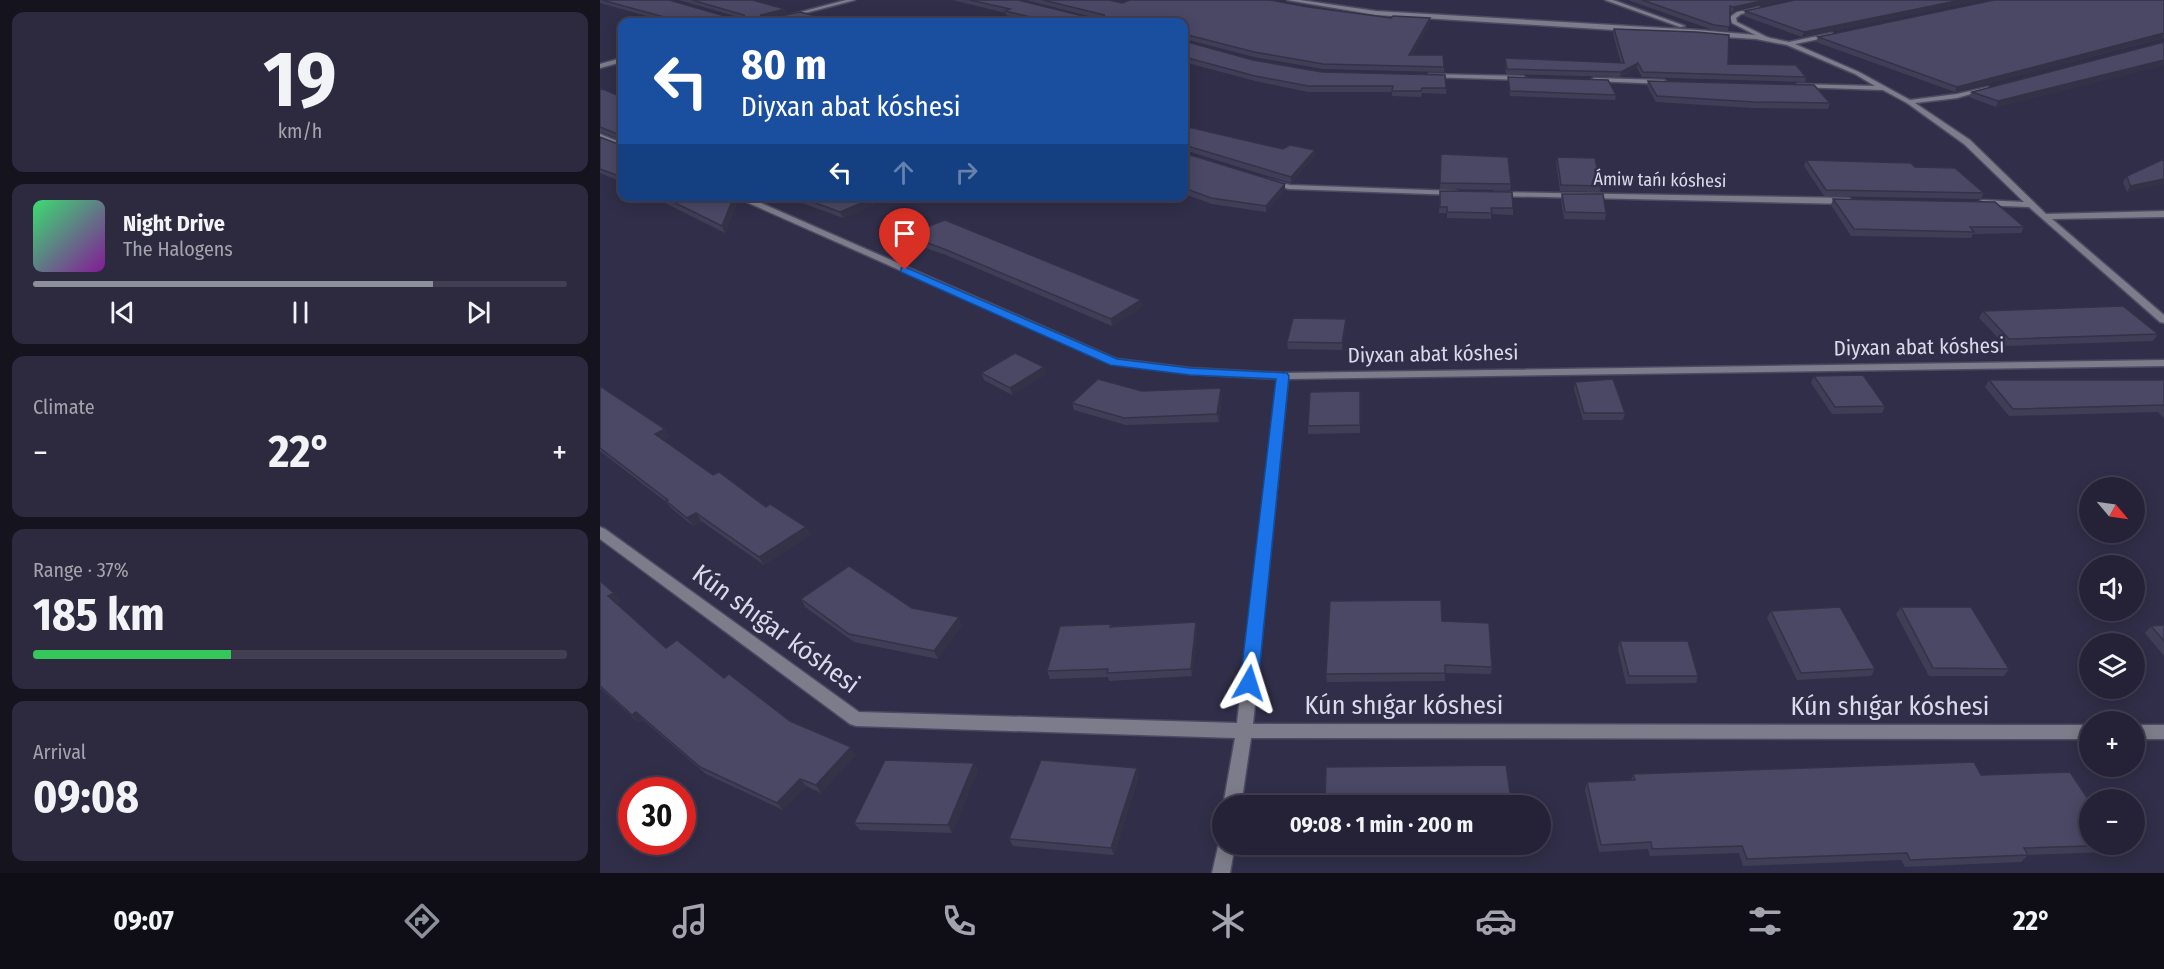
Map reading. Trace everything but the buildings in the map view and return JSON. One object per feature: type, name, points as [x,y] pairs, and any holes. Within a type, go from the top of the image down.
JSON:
[{"type":"street","points":[[782,18],[852,0]]},
{"type":"street","points":[[1290,0],[1376,13],[1698,32],[1788,44],[1857,73],[1910,102],[1967,142],[2044,217],[2164,320]]},
{"type":"street","points":[[1608,0],[1698,32]]},
{"type":"street","points":[[1769,40],[1735,23],[1733,17],[1739,13],[1770,6]]},
{"type":"street","points":[[1788,44],[1844,32]]},
{"type":"street","points":[[600,66],[618,61]]},
{"type":"street","points":[[1419,76],[1526,79]]},
{"type":"street","points":[[1586,80],[1669,82]]},
{"type":"street","points":[[1788,85],[1884,88]]},
{"type":"street","points":[[1910,102],[1957,96],[1992,87]]},
{"type":"street","points":[[600,136],[618,144]]},
{"type":"street","points":[[1257,177],[1289,187],[1461,193]]},
{"type":"street","name":"Ámiw tańı kóshesi","points":[[1485,194],[1861,201]]},
{"type":"street","name":"Diyxan abat kóshesi","points":[[748,201],[1115,362],[1190,372],[1283,376],[2164,363]]},
{"type":"street","points":[[1967,203],[2033,205]]},
{"type":"street","points":[[2044,217],[2164,214]]},
{"type":"street","points":[[1234,795],[1244,730],[1283,376]]},
{"type":"street","name":"Kún shıǵar kóshesi","points":[[600,532],[856,719],[1244,730],[2079,732]]},
{"type":"street","points":[[2145,732],[2164,732]]},
{"type":"street","points":[[1221,873],[1224,855]]},
{"type":"route","points":[[905,270],[1115,362],[1190,372],[1283,376],[1249,683]]}]
